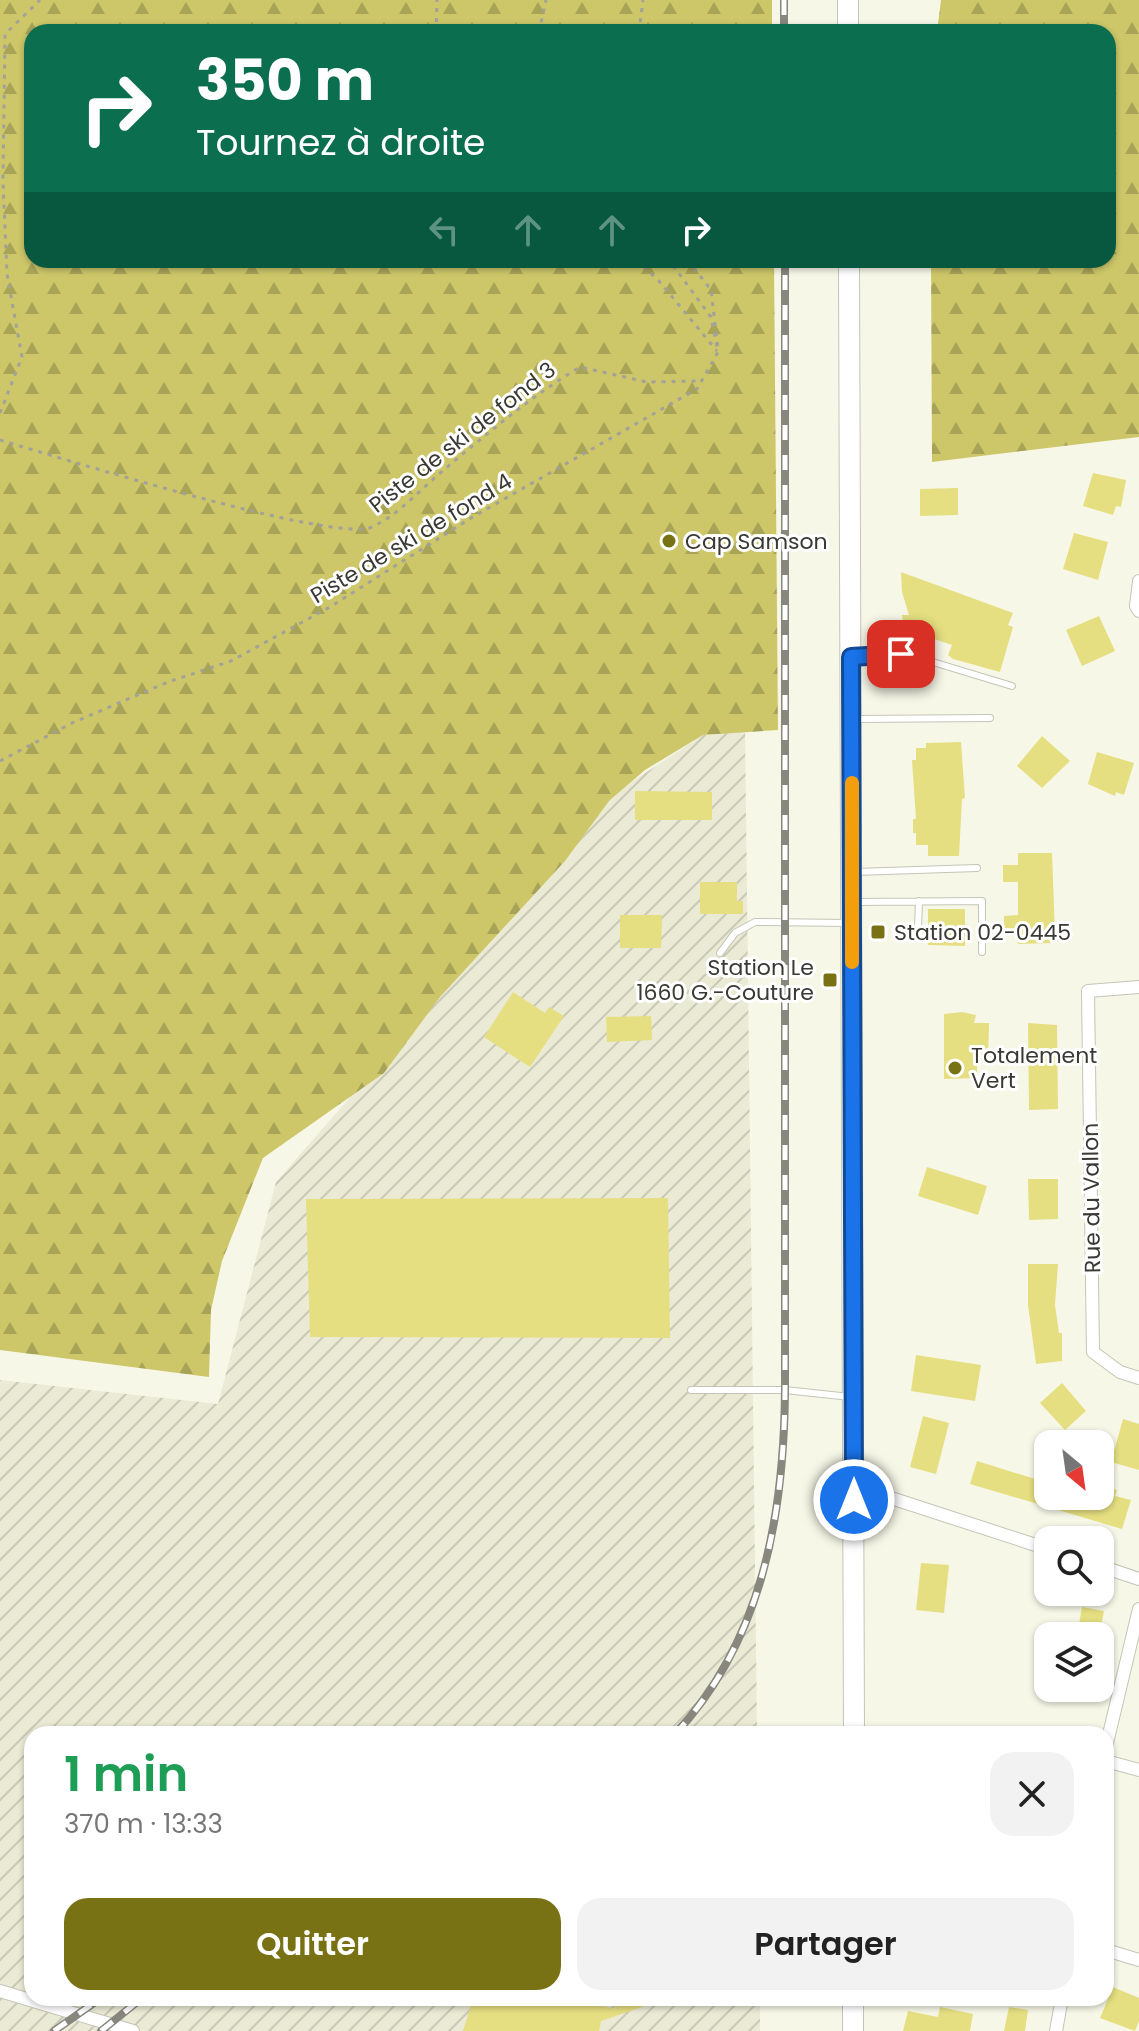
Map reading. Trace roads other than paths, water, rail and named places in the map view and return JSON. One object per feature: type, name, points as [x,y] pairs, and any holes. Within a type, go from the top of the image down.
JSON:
[{"type":"main road","points":[[848,0],[848,24]]},
{"type":"main road","points":[[849,268],[854,1726]]},
{"type":"main road","points":[[853,2006],[853,2031]]},
{"type":"street","points":[[1139,581],[1136,606],[1139,611]]},
{"type":"street","name":"Rue du Vallon","points":[[1139,987],[1088,991],[1093,1352],[1120,1372],[1139,1378]]},
{"type":"street","points":[[854,1486],[1034,1544]]},
{"type":"street","points":[[1114,1571],[1139,1579]]},
{"type":"street","points":[[1111,1726],[1139,1609]]},
{"type":"street","points":[[1114,1763],[1139,1770]]},
{"type":"street","points":[[1114,1952],[1139,1960]]},
{"type":"street","points":[[0,1991],[24,1998]]},
{"type":"street","points":[[50,2006],[133,2031]]},
{"type":"street","points":[[1056,2031],[1061,2006]]},
{"type":"lane","points":[[851,657],[913,656],[1012,686]]},
{"type":"lane","points":[[851,719],[990,718]]},
{"type":"lane","points":[[852,872],[977,868]]},
{"type":"lane","points":[[918,928],[919,901]]},
{"type":"lane","points":[[852,902],[982,901],[982,952]]},
{"type":"lane","points":[[720,953],[735,933],[755,922],[852,924]]},
{"type":"lane","points":[[691,1390],[785,1390],[854,1398]]},
{"type":"railway","points":[[784,0],[784,24]]},
{"type":"railway","points":[[681,1726],[705,1697],[729,1658],[748,1617],[763,1573],[773,1529],[784,1437],[785,268]]},
{"type":"railway","points":[[54,2031],[90,2006]]},
{"type":"railway","points":[[101,2031],[132,2006]]},
{"type":"place","name":"Cap Samson","points":[[669,541]]},
{"type":"place","name":"Station 02-0445","points":[[878,932]]},
{"type":"place","name":"Station Le 1660 G.-Couture","points":[[830,980]]},
{"type":"place","name":"Totalement Vert","points":[[955,1068]]}]
